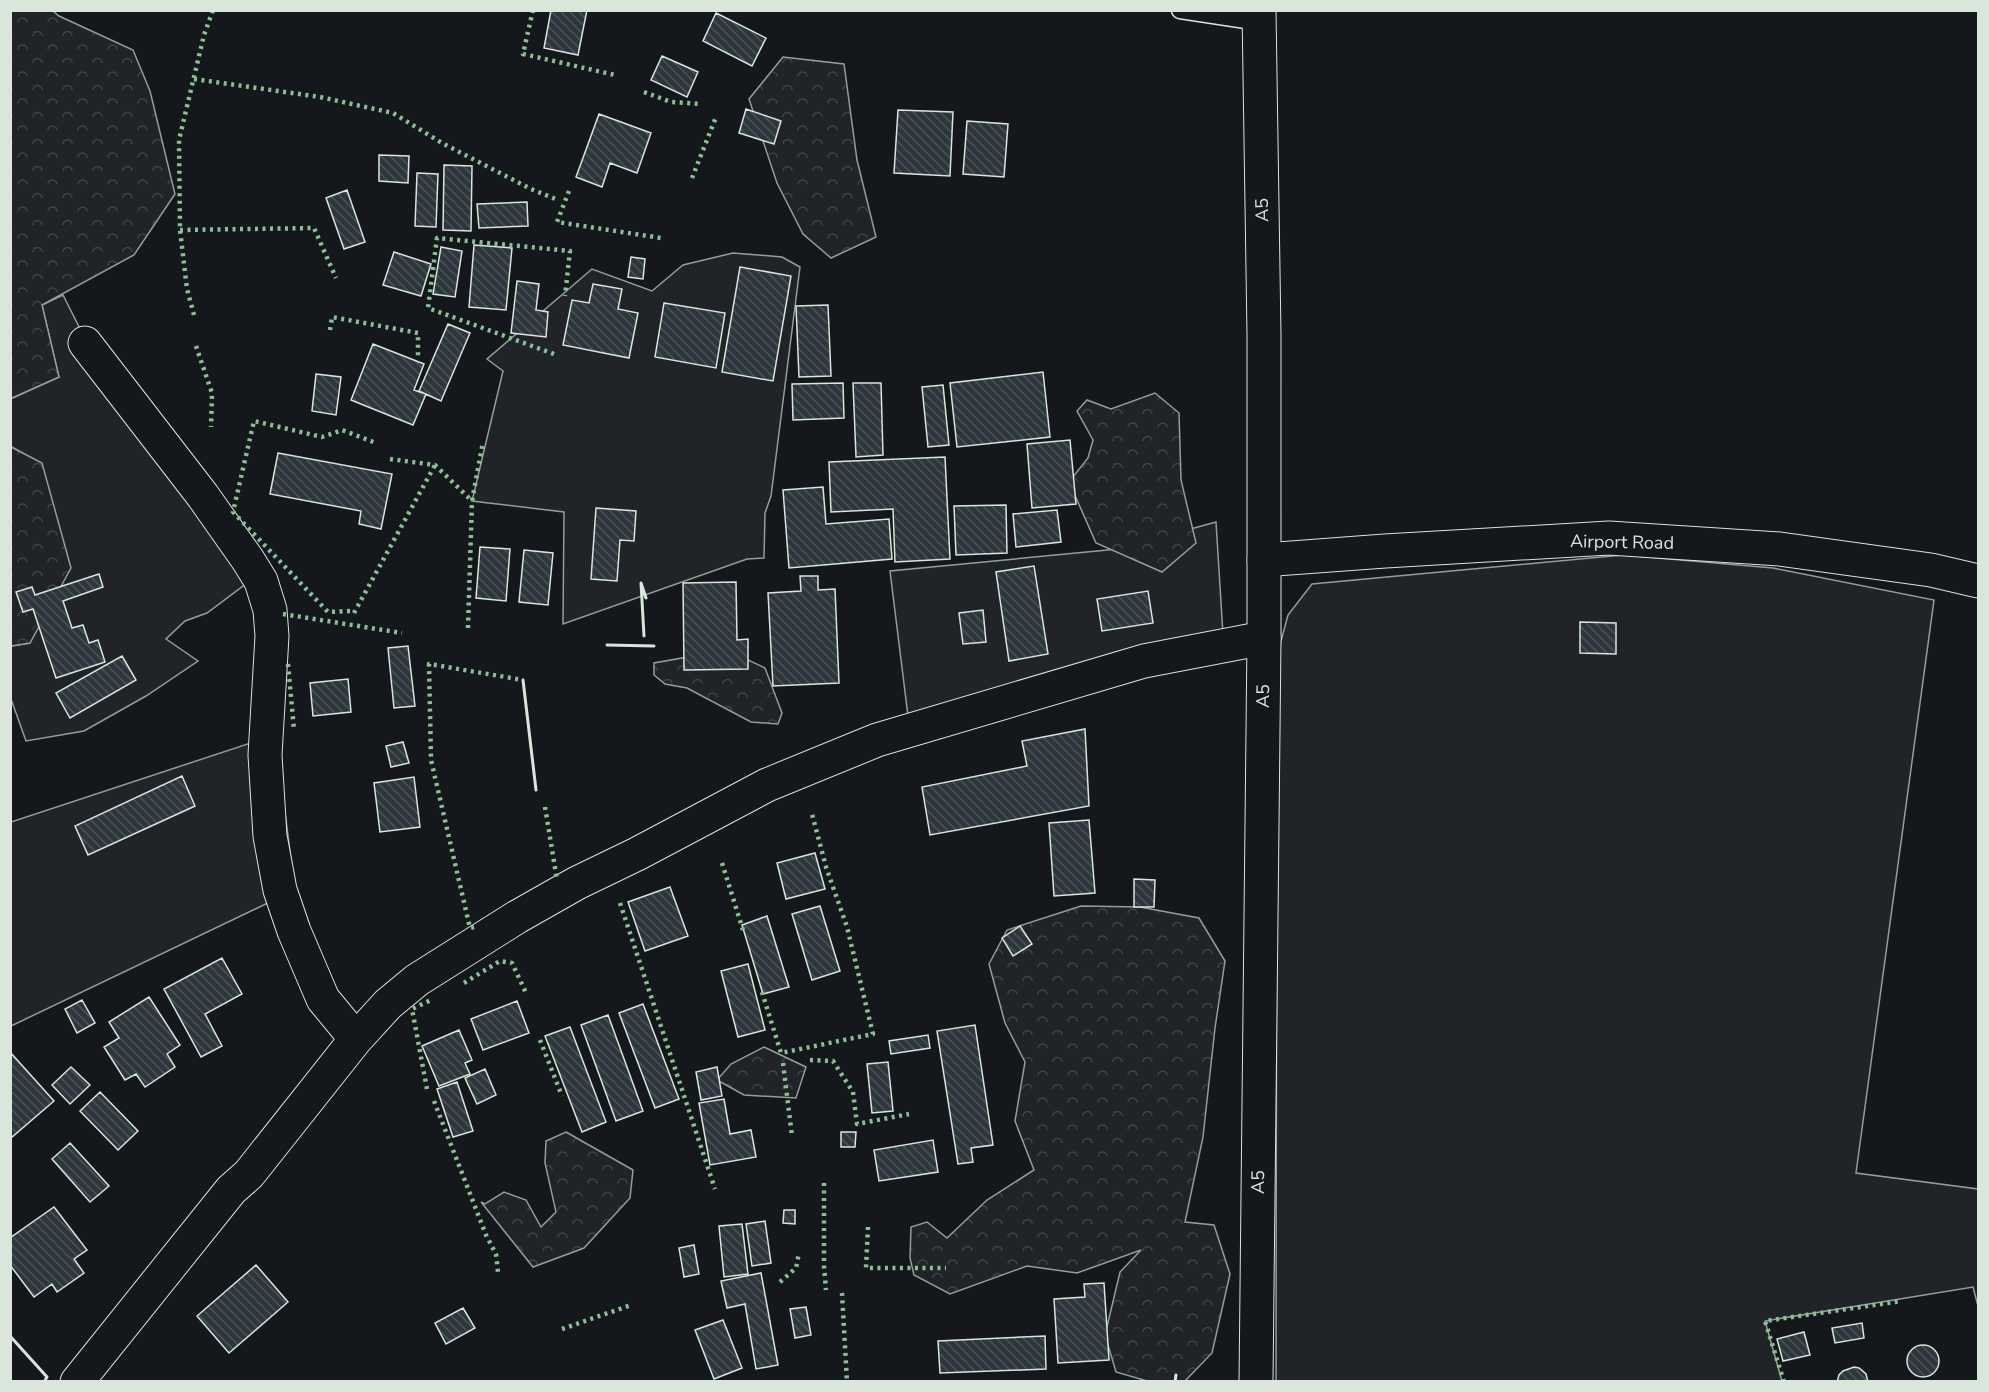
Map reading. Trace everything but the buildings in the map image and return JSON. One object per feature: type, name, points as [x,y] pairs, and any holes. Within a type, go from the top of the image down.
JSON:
[{"type":"main road","name":"A5","points":[[1256,1382],[1264,638],[1264,335],[1259,16]]},
{"type":"main road","points":[[85,343],[203,496],[261,581],[270,610],[272,636],[265,755],[270,836],[280,890],[294,931],[323,999],[356,1039]]},
{"type":"main road","name":"Airport Road","points":[[1264,560],[1609,538],[1780,549],[1931,570],[1978,581]]},
{"type":"main road","points":[[77,1382],[231,1190],[249,1174],[356,1039],[388,1004],[417,980],[517,917],[577,883],[767,785],[877,740],[1144,661],[1264,638]]},
{"type":"lane","points":[[1180,10],[1259,16]]},
{"type":"green space","points":[[11,10],[53,11],[59,16],[133,50],[150,91],[175,194],[134,255],[42,305],[59,377],[12,398],[10,397]]},
{"type":"green space","points":[[783,57],[844,64],[857,160],[876,237],[831,258],[803,234],[777,183],[749,99]]},
{"type":"green space","points":[[733,253],[782,257],[800,267],[771,496],[765,513],[764,558],[747,559],[563,624],[564,512],[472,501],[503,371],[487,359],[592,269],[652,291],[683,265]]},
{"type":"green space","points":[[63,295],[103,374],[247,583],[207,613],[185,621],[166,639],[198,661],[146,696],[84,731],[26,741],[11,699],[11,646],[30,643],[42,464],[10,446],[11,397],[59,377],[42,305]]},
{"type":"green space","points":[[1155,393],[1179,413],[1181,480],[1196,543],[1162,572],[1096,543],[1069,482],[1088,458],[1093,440],[1077,411],[1087,400],[1111,409]]},
{"type":"green space","points":[[11,447],[42,463],[71,568],[30,643],[11,646]]},
{"type":"green space","points":[[1216,522],[1223,635],[909,724],[890,571],[1118,549]]},
{"type":"green space","points":[[1623,555],[1773,568],[1934,600],[1856,1173],[1978,1189],[1978,1306],[1973,1287],[1765,1321],[1782,1381],[1276,1382],[1277,656],[1288,615],[1312,584]]},
{"type":"green space","points":[[727,650],[765,668],[782,713],[778,724],[751,722],[687,688],[665,684],[654,675],[654,663]]},
{"type":"green space","points":[[275,735],[295,890],[11,1026],[11,822]]},
{"type":"green space","points":[[1081,906],[1140,907],[1199,918],[1225,961],[1203,1137],[1185,1222],[1214,1225],[1230,1274],[1212,1353],[1185,1381],[1147,1381],[1116,1372],[1105,1335],[1120,1272],[1141,1250],[1077,1273],[1027,1266],[950,1294],[914,1275],[910,1258],[911,1227],[927,1222],[947,1238],[987,1200],[1034,1170],[1015,1121],[1025,1062],[1005,1023],[989,964],[1007,930]]},
{"type":"green space","points":[[764,1047],[806,1067],[796,1098],[744,1095],[717,1080],[731,1064]]},
{"type":"green space","points":[[566,1132],[633,1170],[630,1198],[584,1248],[533,1267],[481,1202],[485,1204],[504,1192],[526,1200],[541,1227],[556,1212],[545,1163],[546,1141]]},
{"type":"hedge","points":[[194,315],[187,289],[180,230],[179,140],[204,35],[213,10]]},
{"type":"hedge","points":[[533,10],[523,54],[615,75]]},
{"type":"hedge","points":[[194,79],[320,97],[393,113],[442,143],[531,189],[558,200]]},
{"type":"hedge","points":[[644,92],[671,102],[700,104]]},
{"type":"hedge","points":[[692,178],[716,117]]},
{"type":"hedge","points":[[569,191],[557,222],[661,238]]},
{"type":"hedge","points":[[180,230],[314,228],[336,278]]},
{"type":"hedge","points":[[554,354],[428,308],[437,238],[570,251],[565,296]]},
{"type":"hedge","points":[[330,330],[332,317],[418,333],[418,357]]},
{"type":"hedge","points":[[196,346],[212,393],[211,427]]},
{"type":"hedge","points":[[350,611],[328,612],[233,512],[254,421],[322,437],[342,430],[376,443]]},
{"type":"hedge","points":[[468,628],[472,501],[483,442]]},
{"type":"hedge","points":[[390,459],[435,465],[472,501]]},
{"type":"hedge","points":[[354,613],[435,465]]},
{"type":"hedge","points":[[283,614],[402,633]]},
{"type":"hedge","points":[[288,664],[294,730]]},
{"type":"hedge","points":[[474,927],[470,928],[431,760],[429,664],[523,680]]},
{"type":"hedge","points":[[545,807],[557,880]]},
{"type":"hedge","points":[[762,992],[781,1053],[873,1034],[847,927],[826,867],[812,814]]},
{"type":"hedge","points":[[722,863],[743,930]]},
{"type":"hedge","points":[[620,903],[715,1189]]},
{"type":"hedge","points":[[464,983],[500,961],[512,963],[527,995]]},
{"type":"hedge","points":[[427,1089],[412,1009],[431,1000]]},
{"type":"hedge","points":[[540,1040],[562,1096]]},
{"type":"hedge","points":[[810,1060],[833,1061],[853,1092],[857,1124],[909,1114]]},
{"type":"hedge","points":[[783,1063],[792,1136]]},
{"type":"hedge","points":[[434,1101],[486,1235],[496,1254],[498,1272]]},
{"type":"hedge","points":[[824,1183],[826,1290]]},
{"type":"hedge","points":[[868,1227],[866,1268],[946,1268]]},
{"type":"hedge","points":[[780,1282],[796,1268],[799,1253]]},
{"type":"hedge","points":[[842,1293],[847,1382]]},
{"type":"hedge","points":[[1784,1382],[1765,1321],[1902,1301]]},
{"type":"hedge","points":[[562,1329],[631,1305]]},
{"type":"wall","points":[[644,636],[641,583],[646,598]]},
{"type":"wall","points":[[607,645],[654,646]]},
{"type":"wall","points":[[523,680],[536,790]]},
{"type":"wall","points":[[10,1336],[47,1377],[44,1382]]},
{"type":"wall","points":[[1175,1382],[1176,1375]]}]
